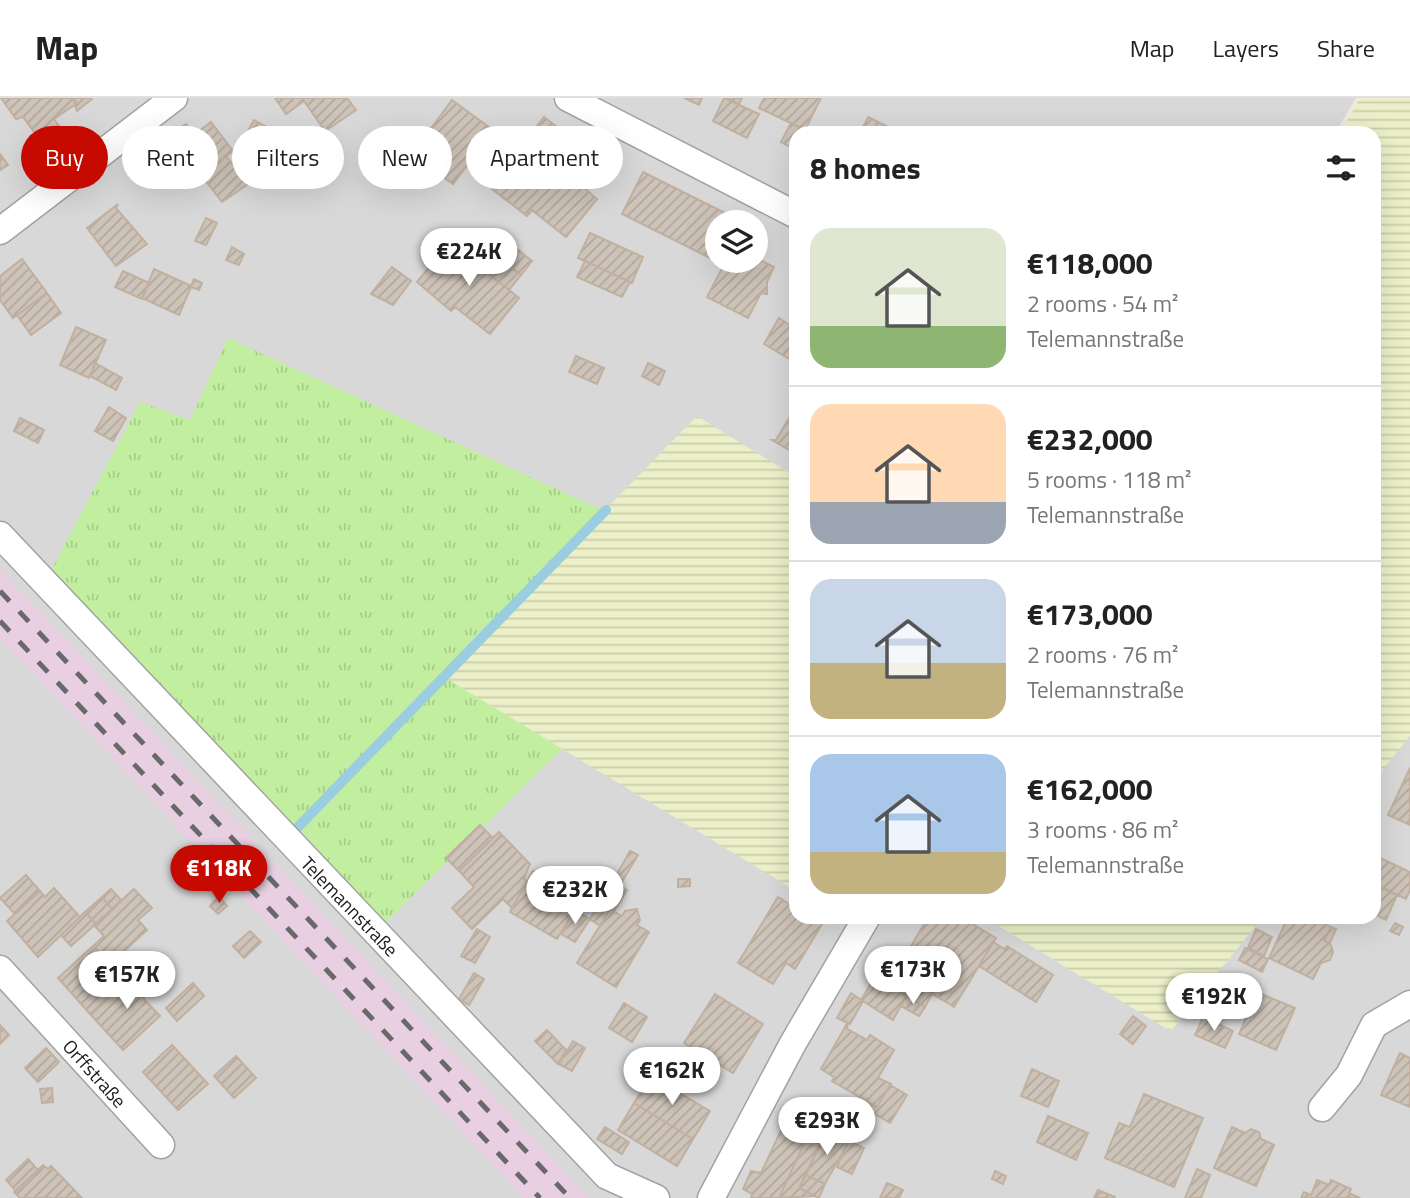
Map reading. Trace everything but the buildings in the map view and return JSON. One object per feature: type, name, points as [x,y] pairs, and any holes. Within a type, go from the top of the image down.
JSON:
[{"type":"street","points":[[0,231],[174,98]]},
{"type":"street","points":[[568,98],[789,211]]},
{"type":"street","name":"Telemannstraße","points":[[0,535],[607,1176],[656,1198]]},
{"type":"street","points":[[711,1198],[792,1045],[863,924]]},
{"type":"street","name":"Orffstraße","points":[[0,969],[161,1146]]},
{"type":"street","points":[[1322,1108],[1349,1075],[1374,1025],[1410,1004]]},
{"type":"shaded area","points":[[0,98],[1356,98],[1339,126],[789,126],[789,924],[995,924],[1171,1031],[1256,924],[1381,924],[1381,770],[1410,735],[1410,1198],[0,1198]]},
{"type":"shaded area","points":[[0,569],[589,1198],[524,1198],[0,638]]},
{"type":"green space","points":[[1360,98],[1410,98],[1410,736],[1381,772],[1381,126],[1344,126]]},
{"type":"green space","points":[[228,338],[604,511],[442,676],[562,749],[384,924],[52,569],[140,402],[190,420]]},
{"type":"green space","points":[[697,416],[789,473],[789,887],[442,676]]},
{"type":"green space","points":[[995,924],[1257,924],[1170,1031]]},
{"type":"waterway","points":[[297,828],[606,510]]},
{"type":"railway","points":[[0,591],[570,1198]]},
{"type":"railway","points":[[0,621],[540,1198]]}]
